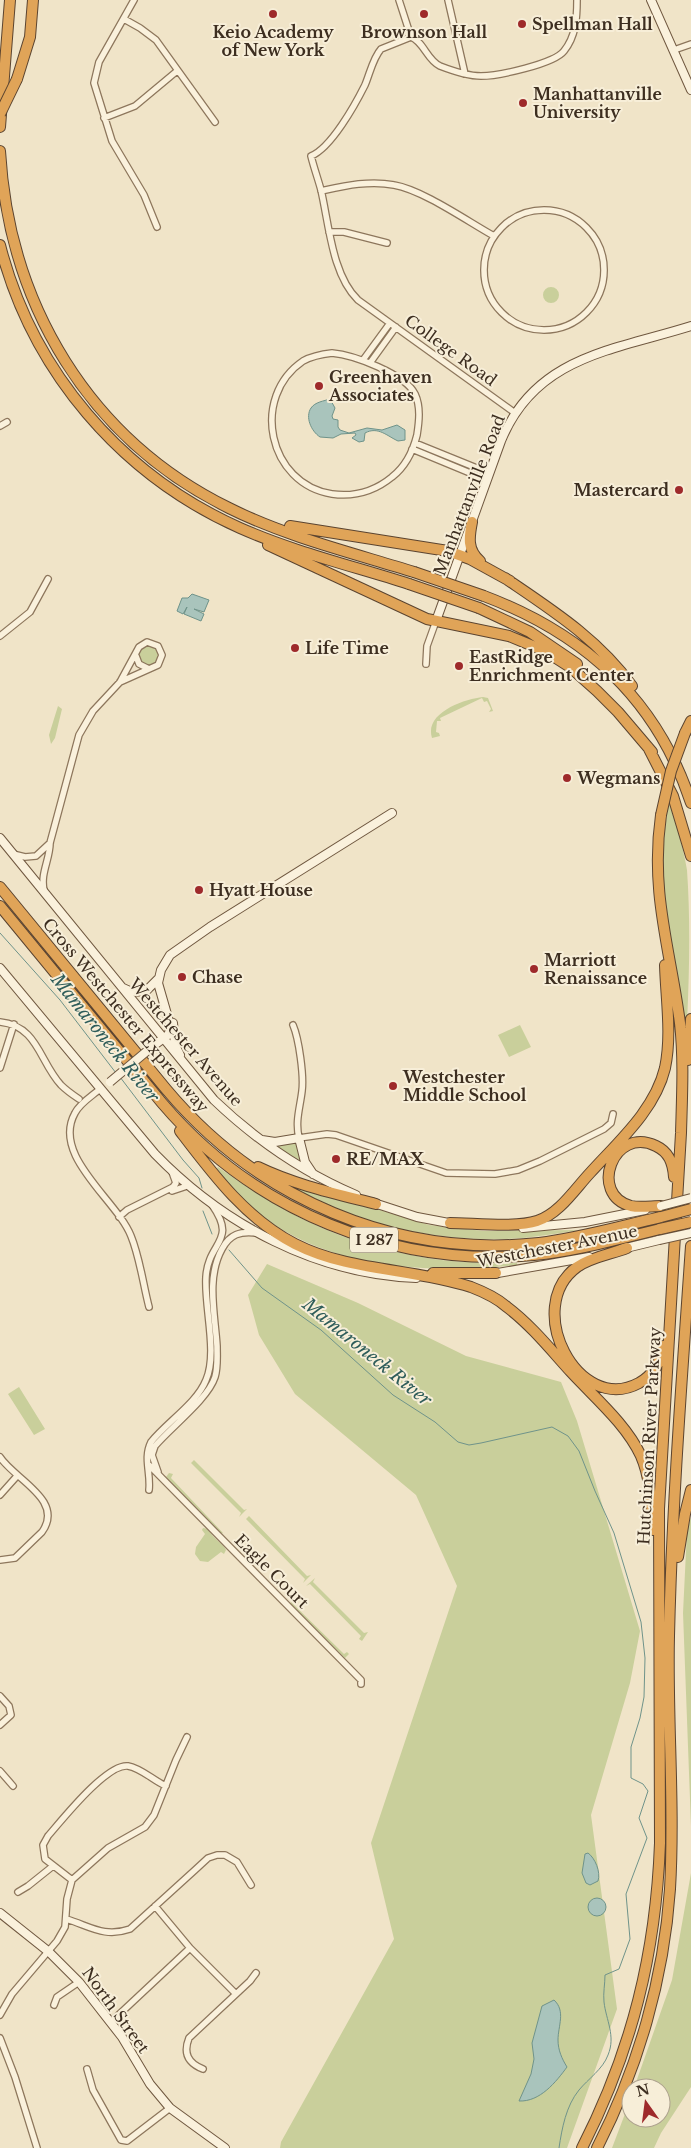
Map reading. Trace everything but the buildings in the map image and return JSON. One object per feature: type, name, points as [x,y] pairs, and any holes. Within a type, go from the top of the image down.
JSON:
[{"type":"highway","points":[[0,127],[10,0]]},
{"type":"highway","points":[[0,114],[17,79],[30,37],[34,0]]},
{"type":"highway","points":[[0,151],[6,208],[17,256],[34,303],[60,354],[94,401],[133,443],[172,474],[213,500],[276,528],[484,596],[541,621],[583,648],[608,670],[631,694],[660,734]]},
{"type":"highway","points":[[0,245],[13,288],[30,327],[55,370],[79,405],[107,436],[144,470],[178,495],[242,532],[419,616],[513,637],[553,656],[601,694],[652,752]]},
{"type":"highway","points":[[213,500],[296,528],[442,550],[470,559],[510,581]]},
{"type":"highway","points":[[215,516],[269,540],[479,608],[530,632],[577,665],[618,705],[652,752],[676,804],[691,856]]},
{"type":"highway","points":[[472,522],[469,540],[473,554],[570,622],[601,649],[636,692],[676,764],[691,803]]},
{"type":"highway","name":"Hutchinson River Parkway","points":[[582,2148],[607,2098],[632,2025],[645,1979],[655,1918],[660,1843],[659,1508],[681,1133],[682,1042],[663,932],[657,878],[661,815],[671,771],[691,721]]},
{"type":"highway","name":"Cross Westchester Expressway","points":[[0,887],[193,1120],[224,1148],[270,1181],[320,1208],[374,1228],[422,1239],[481,1245],[539,1243],[580,1236],[691,1209]]},
{"type":"highway","name":"Cross Westchester Expressway","points":[[0,906],[167,1109],[196,1139],[248,1181],[314,1218],[376,1241],[441,1254],[474,1257],[516,1256],[573,1250],[691,1222]]},
{"type":"highway","points":[[450,1223],[524,1224],[536,1222],[548,1216],[561,1205],[645,1110],[662,1078],[667,1052],[663,932]]},
{"type":"highway","points":[[681,1133],[691,1019]]},
{"type":"highway","points":[[141,1077],[191,1145],[223,1184],[243,1206],[268,1227],[289,1240],[319,1254],[356,1265],[432,1278],[476,1289],[494,1298],[511,1310],[604,1408],[631,1439],[641,1456],[648,1477],[658,1600]]},
{"type":"highway","points":[[661,1206],[630,1206],[620,1200],[613,1192],[609,1181],[609,1170],[614,1156],[624,1147],[636,1143],[646,1143],[657,1147],[666,1154],[673,1166],[677,1208]]},
{"type":"highway","points":[[224,1148],[271,1173],[325,1191],[376,1204]]},
{"type":"highway","name":"Hutchinson River Parkway","points":[[597,2148],[614,2116],[646,2024],[666,1930],[672,1850],[670,1600],[675,1483],[691,1246]]},
{"type":"highway","points":[[627,1248],[580,1265],[566,1278],[558,1291],[554,1310],[556,1332],[564,1351],[576,1369],[590,1382],[609,1388],[628,1387],[645,1379],[653,1371],[661,1357],[671,1298]]},
{"type":"highway","points":[[397,1272],[496,1273]]},
{"type":"highway","points":[[689,1273],[691,1323]]},
{"type":"highway","points":[[670,1600],[691,1490]]},
{"type":"main road","points":[[651,0],[691,90]]},
{"type":"main road","name":"Manhattanville Road","points":[[436,621],[503,434],[515,413],[541,384],[575,362],[605,350],[691,326]]},
{"type":"main road","points":[[120,986],[132,992],[141,992],[150,988],[159,977],[165,962],[185,943],[392,814]]},
{"type":"main road","name":"Westchester Avenue","points":[[0,838],[197,1082],[238,1123],[258,1139],[314,1176],[376,1204],[416,1217],[450,1223],[500,1228],[551,1226],[602,1219],[691,1198]]},
{"type":"main road","points":[[0,968],[100,1090],[172,1172],[188,1186]]},
{"type":"main road","points":[[100,1090],[168,1035],[171,1028],[160,993],[159,977]]},
{"type":"main road","points":[[166,1010],[174,1023],[176,1050],[197,1082]]},
{"type":"main road","points":[[258,1139],[275,1142],[299,1138],[305,1162],[314,1176]]},
{"type":"main road","name":"Westchester Avenue","points":[[188,1186],[212,1205],[257,1233],[304,1255],[343,1267],[394,1277],[483,1276],[570,1261],[691,1233]]},
{"type":"main road","name":"North Street","points":[[0,1913],[49,1952],[79,1982],[122,2037],[150,2084],[170,2108],[225,2148]]},
{"type":"street","points":[[134,0],[95,72],[94,83],[104,118],[117,151],[144,195],[157,227]]},
{"type":"street","points":[[399,0],[411,37],[418,41],[432,60],[441,66],[465,74],[482,76],[508,72],[548,60],[563,52],[571,39],[576,23],[577,0]]},
{"type":"street","points":[[448,0],[465,74]]},
{"type":"street","points":[[124,19],[156,40],[215,122]]},
{"type":"street","name":"College Road","points":[[411,37],[381,49],[350,110],[326,145],[317,154],[310,156],[321,191],[329,232],[346,284],[351,293],[370,309],[515,413]]},
{"type":"street","points":[[674,50],[691,44]]},
{"type":"street","points":[[104,118],[135,106],[177,71]]},
{"type":"street","points":[[321,191],[353,184],[394,185],[441,206],[494,236]]},
{"type":"street","points":[[560,211],[570,215],[592,232],[598,242],[604,260],[604,283],[594,306],[576,322],[558,329],[537,330],[510,320],[490,298],[485,285],[484,264],[494,236],[512,219],[527,212],[560,211]]},
{"type":"street","points":[[329,232],[344,232],[387,243]]},
{"type":"street","points":[[363,360],[390,323]]},
{"type":"street","points":[[370,364],[396,327]]},
{"type":"street","points":[[332,353],[363,360],[400,380],[409,386],[415,394],[419,416],[415,443],[396,474],[384,484],[356,494],[340,495],[325,493],[306,484],[287,468],[278,455],[273,441],[271,426],[272,410],[276,395],[283,382],[305,360],[332,353]]},
{"type":"street","points":[[0,426],[7,422]]},
{"type":"street","points":[[415,443],[488,476]]},
{"type":"street","points":[[412,449],[488,476]]},
{"type":"street","points":[[0,636],[30,612],[48,580]]},
{"type":"street","name":"Manhattanville Road","points":[[426,664],[427,646],[436,621]]},
{"type":"street","points":[[46,895],[43,880],[50,843],[80,735],[93,711],[120,682],[139,647],[144,643],[150,642],[158,646],[162,659],[158,665],[126,681],[120,682]]},
{"type":"street","points":[[136,654],[139,664],[149,669]]},
{"type":"street","points":[[12,853],[19,857],[36,856],[50,843]]},
{"type":"street","points":[[0,1022],[14,1024],[22,1028],[34,1042],[60,1083],[80,1099]]},
{"type":"street","points":[[0,1068],[14,1024]]},
{"type":"street","points":[[293,1025],[299,1042],[303,1076],[302,1094],[297,1118],[299,1138],[327,1134],[345,1136],[446,1173],[495,1174],[518,1170],[540,1161],[604,1129],[611,1123],[613,1114]]},
{"type":"street","points":[[100,1090],[75,1112],[70,1126],[69,1139],[80,1163],[131,1236],[148,1307]]},
{"type":"street","points":[[119,1217],[127,1210],[173,1187],[176,1183],[172,1172]]},
{"type":"street","points":[[119,1217],[180,1187],[188,1186]]},
{"type":"street","points":[[149,1490],[149,1465],[146,1452],[151,1442],[201,1390],[208,1376],[210,1362],[206,1269],[213,1250],[223,1235],[224,1228],[220,1216],[212,1205]]},
{"type":"street","name":"Eagle Court","points":[[161,1479],[153,1460],[152,1451],[205,1394],[216,1375],[213,1278],[216,1260],[231,1236],[243,1232],[257,1233]]},
{"type":"street","points":[[0,1457],[46,1504],[47,1522],[42,1532],[15,1558],[0,1560]]},
{"type":"street","name":"Eagle Court","points":[[149,1465],[361,1680],[361,1684]]},
{"type":"street","points":[[0,1502],[0,1495],[17,1476]]},
{"type":"street","points":[[0,1696],[9,1706],[11,1715],[0,1725]]},
{"type":"street","points":[[0,2015],[12,1994],[49,1952],[65,1927],[67,1899],[72,1880],[108,1848],[145,1827],[154,1815],[187,1737]]},
{"type":"street","points":[[72,1880],[45,1859],[43,1845],[48,1836],[110,1771],[124,1765],[132,1766],[154,1781],[166,1786]]},
{"type":"street","points":[[0,1771],[13,1786]]},
{"type":"street","points":[[66,1919],[106,1933],[117,1933],[130,1929],[208,1858],[217,1855],[234,1860],[241,1866],[251,1885]]},
{"type":"street","points":[[18,1892],[53,1866]]},
{"type":"street","points":[[155,1906],[190,1948],[236,1994]]},
{"type":"street","points":[[111,2022],[190,1948]]},
{"type":"street","points":[[203,2069],[194,2065],[188,2057],[185,2048],[189,2038],[256,1973]]},
{"type":"street","points":[[54,2004],[56,1997],[79,1982]]},
{"type":"street","points":[[0,2038],[16,2077],[37,2148]]},
{"type":"street","points":[[87,2069],[93,2090],[121,2140],[127,2141],[170,2108]]},
{"type":"green space","points":[[548,287],[554,287],[559,292],[557,301],[548,303],[543,298],[543,292]]},
{"type":"green space","points":[[149,645],[156,648],[159,655],[156,662],[149,665],[142,662],[139,655],[142,648]]},
{"type":"green space","points":[[483,697],[488,698],[493,711],[489,712],[491,709],[487,701],[484,702],[482,698],[440,718],[441,721],[437,721],[436,732],[440,736],[432,738],[431,729],[434,721],[447,709],[456,704]]},
{"type":"green space","points":[[58,706],[62,709],[55,738],[51,744],[49,735]]},
{"type":"green space","points":[[669,799],[687,870],[689,956],[686,1043],[667,937],[661,859]]},
{"type":"green space","points":[[520,1025],[531,1047],[509,1057],[498,1035]]},
{"type":"green space","points":[[296,1141],[299,1143],[301,1161],[274,1145]]},
{"type":"green space","points":[[218,1167],[271,1202],[297,1216],[350,1239],[378,1248],[441,1260],[517,1263],[517,1265],[476,1268],[434,1268],[392,1265],[352,1258],[313,1245],[277,1226],[245,1201]]},
{"type":"green space","points":[[291,1183],[429,1225],[484,1231],[579,1230],[507,1239],[441,1236],[397,1228],[355,1216],[323,1203],[290,1186]]},
{"type":"green space","points":[[267,1264],[358,1303],[466,1356],[561,1382],[577,1421],[640,1631],[630,1683],[591,1815],[617,2009],[567,2148],[280,2148],[281,2142],[394,1939],[371,1843],[457,1586],[416,1495],[295,1394],[259,1335],[248,1295]]},
{"type":"green space","points":[[19,1387],[45,1429],[34,1435],[8,1394]]},
{"type":"green space","points":[[194,1460],[244,1510],[247,1509],[239,1517],[241,1513],[191,1463]]},
{"type":"green space","points":[[169,1473],[173,1474],[171,1478],[223,1533],[220,1534],[167,1480],[166,1477]]},
{"type":"green space","points":[[249,1516],[307,1576],[311,1575],[303,1583],[305,1579],[246,1519]]},
{"type":"green space","points":[[691,1517],[691,1826],[683,1613],[687,1531]]},
{"type":"green space","points":[[203,1528],[208,1529],[212,1536],[226,1550],[224,1554],[221,1552],[208,1562],[200,1561],[195,1554],[196,1547],[205,1534],[202,1530]]},
{"type":"green space","points":[[315,1578],[313,1582],[364,1633],[368,1632],[362,1641],[359,1639],[361,1636],[310,1584],[306,1586]]},
{"type":"green space","points":[[291,1602],[344,1654],[347,1652],[349,1654],[345,1658],[290,1605]]},
{"type":"green space","points":[[691,1873],[691,2087],[671,2118],[671,2078],[638,2078],[672,1980]]},
{"type":"green space","points":[[621,2124],[621,2128],[664,2128],[654,2148],[612,2148]]},
{"type":"water","points":[[330,399],[335,408],[332,416],[333,419],[338,420],[340,430],[349,433],[367,428],[382,430],[397,425],[405,430],[405,440],[398,441],[378,431],[365,433],[364,441],[359,442],[352,438],[356,435],[355,433],[341,434],[333,438],[320,437],[310,424],[309,412],[315,404]]},
{"type":"water","points":[[192,594],[209,600],[204,612],[194,609],[204,614],[201,621],[184,614],[187,607],[183,614],[177,611],[182,598],[188,598]]},
{"type":"water","points":[[588,1853],[595,1862],[599,1874],[598,1881],[590,1885],[586,1883],[582,1873],[585,1854]]},
{"type":"water","points":[[593,1898],[601,1898],[606,1903],[604,1914],[593,1916],[588,1911],[588,1903]]},
{"type":"water","points":[[554,2000],[558,2004],[561,2014],[558,2040],[562,2058],[567,2067],[553,2085],[541,2095],[519,2101],[531,2074],[534,2059],[532,2043],[542,2006]]},
{"type":"waterway","name":"Mamaroneck River","points":[[0,933],[60,1000],[116,1073]]},
{"type":"waterway","name":"Mamaroneck River","points":[[120,1077],[183,1160],[199,1178],[202,1188]]},
{"type":"waterway","name":"Mamaroneck River","points":[[203,1211],[212,1234]]},
{"type":"waterway","name":"Mamaroneck River","points":[[229,1250],[262,1288],[321,1330],[393,1395],[435,1422],[458,1442],[469,1445],[552,1427],[568,1436],[579,1451],[614,1533],[641,1622],[645,1658],[644,1697],[631,1747],[631,1778],[643,1784],[648,1791],[639,1818],[647,1838],[626,1894],[630,1939],[619,1969],[605,1975],[604,1999],[611,2035],[610,2048],[603,2065],[579,2090],[571,2103],[563,2125],[559,2148]]},
{"type":"place","name":"Keio Academy of New York","points":[[273,14]]},
{"type":"place","name":"Brownson Hall","points":[[424,14]]},
{"type":"place","name":"Spellman Hall","points":[[522,24]]},
{"type":"place","name":"Manhattanville University","points":[[523,103]]},
{"type":"place","name":"Greenhaven Associates","points":[[319,386]]},
{"type":"place","name":"Mastercard","points":[[679,490]]},
{"type":"place","name":"Life Time","points":[[295,648]]},
{"type":"place","name":"EastRidge Enrichment Center","points":[[459,666]]},
{"type":"place","name":"Wegmans","points":[[567,778]]},
{"type":"place","name":"Hyatt House","points":[[199,890]]},
{"type":"place","name":"Marriott Renaissance","points":[[534,969]]},
{"type":"place","name":"Chase","points":[[182,977]]},
{"type":"place","name":"Westchester Middle School","points":[[393,1086]]},
{"type":"place","name":"RE/MAX","points":[[336,1159]]}]
